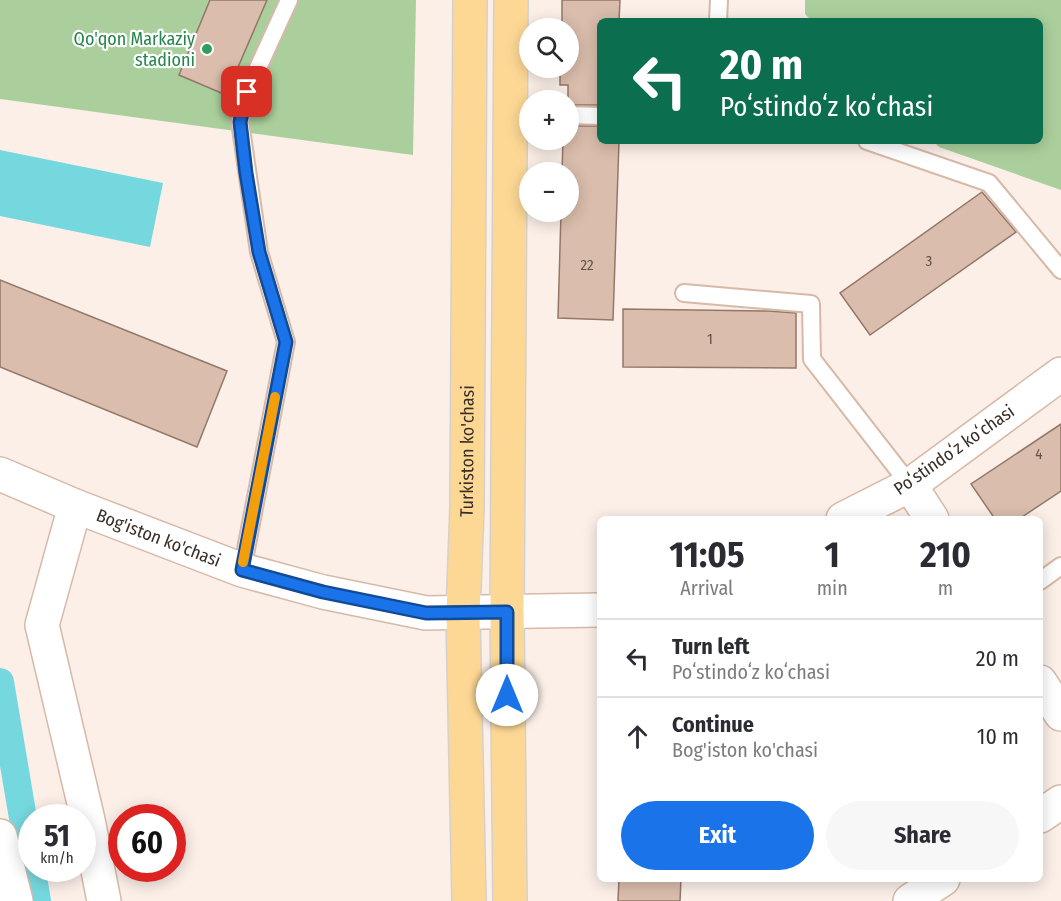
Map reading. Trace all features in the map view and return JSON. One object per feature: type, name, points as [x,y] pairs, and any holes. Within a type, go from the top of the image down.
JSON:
[{"type":"main road","name":"Turkiston ko'chasi","points":[[469,901],[463,614],[467,507],[470,0]]},
{"type":"main road","points":[[511,0],[519,102]]},
{"type":"main road","points":[[510,901],[507,612],[519,150]]},
{"type":"main road","name":"Poʻstindoʻz koʻchasi","points":[[849,516],[910,485],[1061,374]]},
{"type":"main road","name":"Bog'iston ko'chasi","points":[[0,474],[75,506],[242,570],[323,592],[426,613],[463,614]]},
{"type":"main road","points":[[910,485],[930,516]]},
{"type":"main road","points":[[75,506],[42,625],[88,820],[104,901]]},
{"type":"main road","points":[[463,614],[597,610]]},
{"type":"main road","points":[[1043,687],[1061,714]]},
{"type":"main road","points":[[1043,814],[1061,802]]},
{"type":"main road","points":[[0,836],[16,901]]},
{"type":"main road","points":[[910,901],[938,882]]},
{"type":"lane","points":[[242,570],[286,342],[259,252],[240,122],[247,92],[290,0]]},
{"type":"lane","points":[[718,18],[719,0]]},
{"type":"lane","points":[[579,115],[597,116]]},
{"type":"lane","points":[[876,144],[989,183],[1061,270]]},
{"type":"lane","points":[[684,293],[811,304],[812,359],[910,485]]},
{"type":"lane","points":[[1043,579],[1061,566]]},
{"type":"green space","name":"Qo'qon Markaziy stadioni","points":[[0,0],[416,0],[413,155],[0,99]]},
{"type":"green space","points":[[805,0],[1061,0],[1061,190],[936,144],[1043,144],[1043,18],[809,18],[805,14]]},
{"type":"water","points":[[0,150],[163,183],[150,247],[0,216]]},
{"type":"building","points":[[210,0],[267,0],[226,95],[179,75]]},
{"type":"building","points":[[562,0],[620,0],[619,18],[597,18],[597,105],[579,105],[579,90],[568,90],[568,85],[560,85],[560,78],[579,78],[579,18],[562,18]]},
{"type":"building","points":[[579,126],[597,126],[597,144],[619,144],[613,320],[558,318],[561,222],[579,222],[579,162],[562,162],[563,150],[579,150]]},
{"type":"building","points":[[982,192],[1016,232],[870,335],[840,293]]},
{"type":"building","points":[[0,280],[227,371],[197,447],[0,367]]},
{"type":"building","points":[[623,309],[796,313],[796,368],[623,367]]},
{"type":"building","points":[[1061,424],[1061,491],[1024,516],[993,516],[971,484]]},
{"type":"building","points":[[619,882],[681,882],[680,901],[618,901]]},
{"type":"waterway","points":[[0,682],[37,901]]},
{"type":"slow traffic","points":[[243,562],[275,397]]},
{"type":"place","name":"Qo'qon Markaziy stadioni","points":[[207,49]]},
{"type":"route","points":[[247,92],[240,122],[246,173],[259,252],[286,342],[242,570],[323,592],[426,613],[507,612],[507,695]]}]
